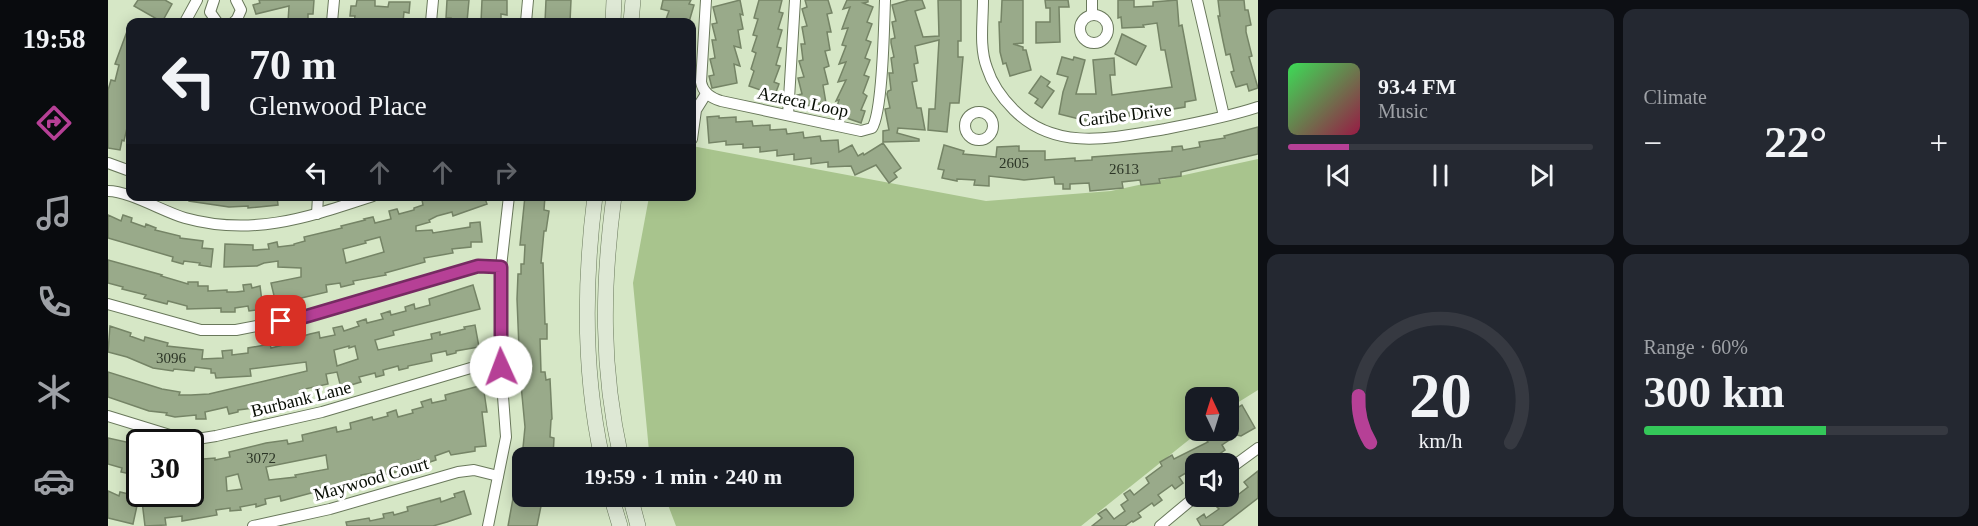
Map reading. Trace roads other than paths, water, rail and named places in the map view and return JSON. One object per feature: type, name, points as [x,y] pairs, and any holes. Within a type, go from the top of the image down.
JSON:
[{"type":"main road","points":[[613,18],[614,0]]},
{"type":"main road","points":[[631,18],[633,0]]},
{"type":"main road","points":[[594,201],[588,257],[586,312],[588,362],[600,447]]},
{"type":"main road","points":[[614,201],[604,304],[611,404],[619,447]]},
{"type":"main road","points":[[614,507],[620,526]]},
{"type":"main road","points":[[633,507],[638,526]]},
{"type":"street","points":[[187,18],[197,0]]},
{"type":"street","points":[[236,0],[241,10],[237,18]]},
{"type":"street","points":[[332,18],[334,0]]},
{"type":"street","points":[[431,18],[433,0]]},
{"type":"street","points":[[526,18],[528,0]]},
{"type":"street","points":[[696,110],[706,94],[701,82],[706,0]]},
{"type":"street","points":[[788,115],[795,0]]},
{"type":"street","name":"Azteca Loop","points":[[706,94],[720,101],[861,131],[872,128],[877,116],[881,77],[885,0]]},
{"type":"street","name":"Caribe Drive","points":[[983,0],[983,52],[986,67],[1005,101],[1022,118],[1041,130],[1061,137],[1079,139],[1130,135],[1258,107]]},
{"type":"street","points":[[1092,0],[1092,14]]},
{"type":"street","points":[[1197,0],[1224,116]]},
{"type":"street","points":[[212,1],[210,12],[214,18]]},
{"type":"street","points":[[989,116],[1005,101]]},
{"type":"street","points":[[108,163],[126,170]]},
{"type":"street","points":[[108,191],[126,196]]},
{"type":"street","points":[[141,201],[185,218],[219,225],[257,226],[287,222],[357,201]]},
{"type":"street","points":[[317,214],[318,201]]},
{"type":"street","points":[[488,526],[506,437],[501,367],[501,267],[508,201]]},
{"type":"street","points":[[108,304],[201,330],[236,330],[304,317],[478,266],[501,267]]},
{"type":"street","name":"Burbank Lane","points":[[108,416],[172,436],[197,439],[322,412],[474,368],[501,367]]},
{"type":"street","points":[[1239,462],[1258,448]]},
{"type":"street","name":"Maywood Court","points":[[253,526],[330,509],[458,472],[474,470],[498,476]]},
{"type":"street","points":[[1160,526],[1185,505]]}]
